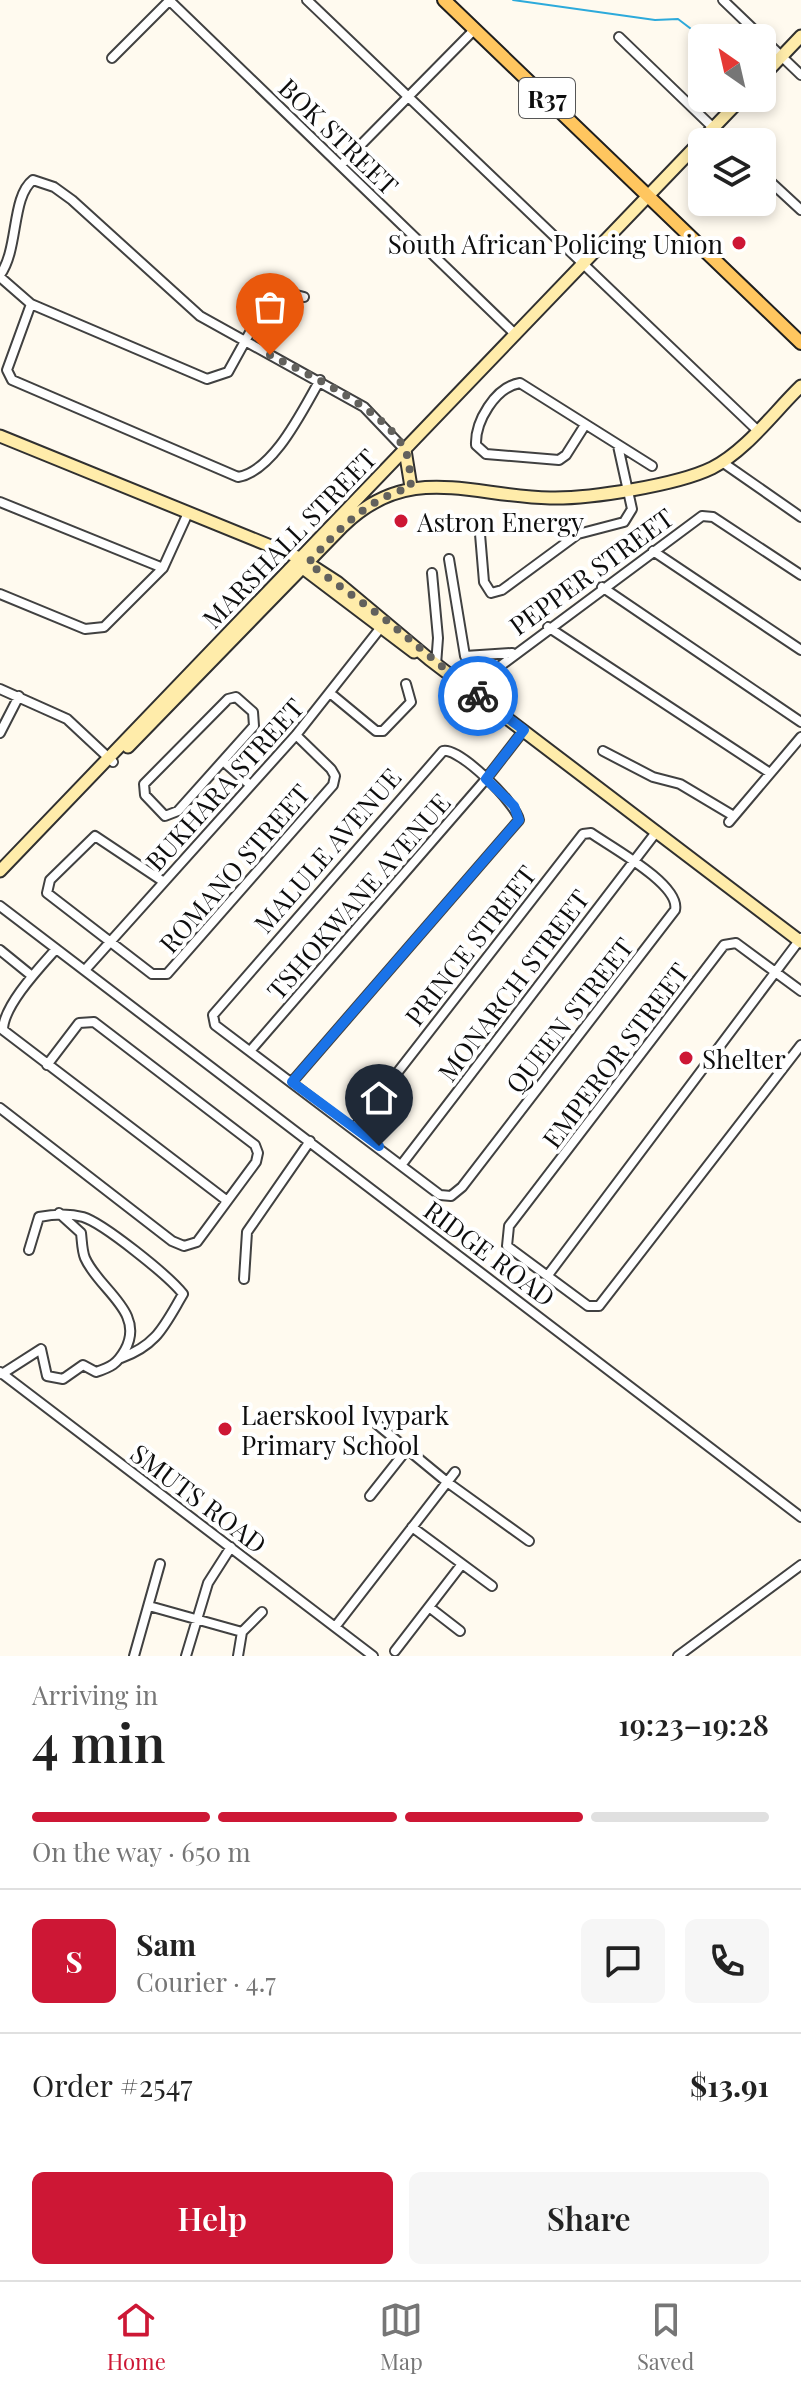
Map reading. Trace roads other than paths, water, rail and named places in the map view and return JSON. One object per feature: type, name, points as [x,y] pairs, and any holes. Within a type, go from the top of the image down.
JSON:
[{"type":"main road","name":"R37","points":[[444,0],[801,343]]},
{"type":"street","points":[[112,58],[169,0]]},
{"type":"street","name":"BOK STREET","points":[[169,0],[516,335]]},
{"type":"street","points":[[307,0],[757,430]]},
{"type":"street","points":[[723,0],[801,75]]},
{"type":"street","points":[[341,165],[475,29]]},
{"type":"street","points":[[776,62],[801,36]]},
{"type":"street","points":[[619,37],[713,128]]},
{"type":"street","name":"MARSHALL STREET","points":[[713,128],[728,112]]},
{"type":"street","name":"MARSHALL STREET","points":[[0,881],[299,561],[688,155]]},
{"type":"street","points":[[304,297],[274,289],[244,342],[228,372],[207,379],[31,304],[0,276],[11,254],[21,201],[30,182],[41,181],[54,187],[200,316],[244,342],[320,380],[364,407],[405,450],[411,487]]},
{"type":"street","points":[[776,187],[801,210]]},
{"type":"street","points":[[31,304],[7,370],[12,380],[238,477],[256,470],[285,440],[320,380]]},
{"type":"street","points":[[585,425],[566,455],[559,460],[486,454],[476,445],[478,420],[514,383],[527,385],[652,466]]},
{"type":"street","points":[[299,561],[375,500],[411,487],[574,498],[694,475],[722,462],[801,386]]},
{"type":"street","points":[[0,436],[299,561],[800,940],[548,1275],[588,1306],[596,1307],[605,1301],[801,1045]]},
{"type":"street","points":[[480,534],[485,586],[487,591],[496,593],[578,534],[628,519],[632,509],[618,446]]},
{"type":"street","points":[[722,462],[801,517]]},
{"type":"street","points":[[0,502],[163,568]]},
{"type":"street","points":[[0,594],[93,630],[107,624],[163,568],[188,513]]},
{"type":"street","name":"PEPPER STREET","points":[[468,690],[513,653],[702,516],[713,517],[801,575]]},
{"type":"street","points":[[653,551],[801,650]]},
{"type":"street","points":[[449,559],[458,596],[455,605],[465,656],[513,653]]},
{"type":"street","points":[[432,573],[438,638],[432,662]]},
{"type":"street","points":[[602,587],[801,722]]},
{"type":"street","name":"BUKHARA STREET","points":[[85,970],[296,735],[383,624]]},
{"type":"street","points":[[548,627],[770,773]]},
{"type":"street","points":[[330,693],[376,731],[383,731],[411,702],[406,684]]},
{"type":"street","points":[[0,689],[67,719],[111,760]]},
{"type":"street","points":[[0,733],[19,696]]},
{"type":"street","points":[[236,697],[253,712],[254,726],[223,761],[170,815],[165,816],[143,792],[144,784],[228,699],[236,697]]},
{"type":"street","name":"TSHOKWANE AVENUE","points":[[251,1050],[486,779],[524,730]]},
{"type":"street","name":"ROMANO STREET","points":[[164,882],[100,836],[87,840],[50,880],[49,896],[156,976],[167,974],[333,785],[335,776],[331,769],[296,735]]},
{"type":"street","points":[[603,751],[653,777],[680,784],[730,818],[801,737]]},
{"type":"street","name":"MALULE AVENUE","points":[[251,1050],[213,1021],[218,1005],[437,755],[450,749],[486,779]]},
{"type":"street","name":"MARSHALL STREET","points":[[0,871],[111,760]]},
{"type":"street","points":[[223,761],[249,784]]},
{"type":"street","points":[[292,1082],[515,827],[519,820],[518,811],[486,779]]},
{"type":"street","name":"MONARCH STREET","points":[[402,1164],[657,831]]},
{"type":"street","name":"PRINCE STREET","points":[[355,1127],[578,838],[591,833],[633,861]]},
{"type":"street","name":"QUEEN STREET","points":[[402,1164],[440,1195],[451,1196],[462,1187],[675,910],[676,901],[671,891],[633,861]]},
{"type":"street","name":"RIDGE ROAD","points":[[0,906],[801,1517]]},
{"type":"street","name":"EMPEROR STREET","points":[[548,1275],[505,1242],[509,1226],[724,945],[736,943],[801,991]]},
{"type":"street","points":[[56,949],[32,976],[3,1020],[3,1030],[226,1200]]},
{"type":"street","points":[[0,950],[32,976]]},
{"type":"street","points":[[0,1108],[172,1241],[188,1246],[197,1242],[258,1156],[257,1150],[94,1022],[79,1023],[47,1065]]},
{"type":"street","points":[[251,1050],[402,1164]]},
{"type":"street","points":[[244,1279],[247,1232],[310,1141]]},
{"type":"street","points":[[1,1373],[41,1349],[47,1376],[63,1379],[83,1365],[96,1372],[115,1365],[127,1346],[132,1324],[84,1256],[81,1233],[59,1213]]},
{"type":"street","points":[[29,1250],[39,1217],[59,1213],[86,1218],[171,1278],[183,1294],[145,1349],[120,1358]]},
{"type":"street","name":"SMUTS ROAD","points":[[1,1373],[373,1656]]},
{"type":"street","points":[[373,1421],[447,1482],[529,1541]]},
{"type":"street","points":[[370,1496],[408,1448]]},
{"type":"street","points":[[335,1627],[455,1472]]},
{"type":"street","points":[[412,1527],[492,1586]]},
{"type":"street","points":[[186,1656],[208,1583],[231,1547]]},
{"type":"street","points":[[134,1656],[160,1564]]},
{"type":"street","points":[[395,1651],[462,1564]]},
{"type":"street","points":[[678,1656],[801,1565]]},
{"type":"street","points":[[149,1606],[242,1632]]},
{"type":"street","points":[[429,1607],[460,1631]]},
{"type":"street","points":[[238,1656],[242,1632],[262,1612]]},
{"type":"waterway","points":[[513,0],[655,20],[678,19],[688,27]]},
{"type":"place","name":"South African Policing Union","points":[[739,243]]},
{"type":"place","name":"Astron Energy","points":[[401,521]]},
{"type":"place","name":"Shelter","points":[[686,1058]]},
{"type":"place","name":"Laerskool Ivypark Primary School","points":[[225,1429]]}]
